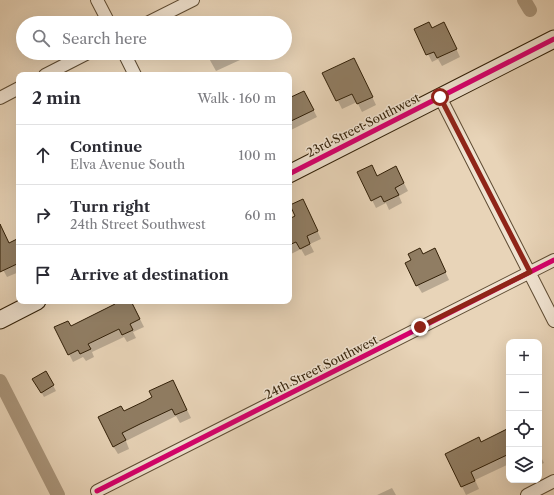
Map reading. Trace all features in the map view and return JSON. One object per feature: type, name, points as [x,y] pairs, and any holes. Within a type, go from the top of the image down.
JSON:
[{"type":"street","points":[[97,0],[105,16]]},
{"type":"street","points":[[161,16],[193,0]]},
{"type":"street","name":"23rd Street Southwest","points":[[292,172],[554,39]]},
{"type":"street","points":[[51,72],[74,60]]},
{"type":"street","points":[[128,60],[134,72]]},
{"type":"street","points":[[0,98],[16,90]]},
{"type":"street","points":[[440,97],[554,321]]},
{"type":"street","name":"24th Street Southwest","points":[[97,491],[554,260]]},
{"type":"street","points":[[0,320],[31,304]]},
{"type":"street","points":[[527,495],[554,481]]},
{"type":"building","points":[[429,22],[432,28],[444,22],[457,49],[437,58],[434,52],[426,55],[414,29]]},
{"type":"building","points":[[354,58],[373,97],[357,104],[352,94],[336,101],[322,73]]},
{"type":"building","points":[[304,91],[314,110],[292,121],[292,97]]},
{"type":"building","points":[[372,165],[377,176],[396,166],[404,183],[395,188],[399,195],[384,202],[381,196],[371,201],[357,172]]},
{"type":"building","points":[[303,199],[318,231],[307,236],[310,244],[300,249],[296,242],[292,244],[292,218],[295,216],[292,209],[292,204]]},
{"type":"building","points":[[0,224],[9,243],[16,240],[16,264],[0,272]]},
{"type":"building","points":[[420,248],[423,254],[435,248],[446,272],[416,286],[405,263],[411,260],[408,254]]},
{"type":"building","points":[[115,304],[132,304],[140,319],[130,324],[133,330],[122,335],[119,329],[88,344],[91,349],[80,354],[78,350],[68,355],[54,327],[68,321],[71,326]]},
{"type":"building","points":[[46,371],[54,385],[41,393],[32,379]]},
{"type":"building","points":[[173,380],[187,410],[175,415],[172,409],[122,433],[126,440],[113,447],[98,417],[121,406],[124,411],[145,401],[152,397],[149,391]]},
{"type":"building","points":[[506,430],[506,455],[471,472],[475,481],[461,487],[445,454],[479,437],[481,442]]},
{"type":"waterway","points":[[524,0],[530,10]]},
{"type":"waterway","points":[[0,381],[58,495]]},
{"type":"cycle path","points":[[292,172],[554,39]]},
{"type":"cycle path","points":[[97,491],[554,260]]},
{"type":"route","points":[[420,327],[530,272],[440,97]]}]
